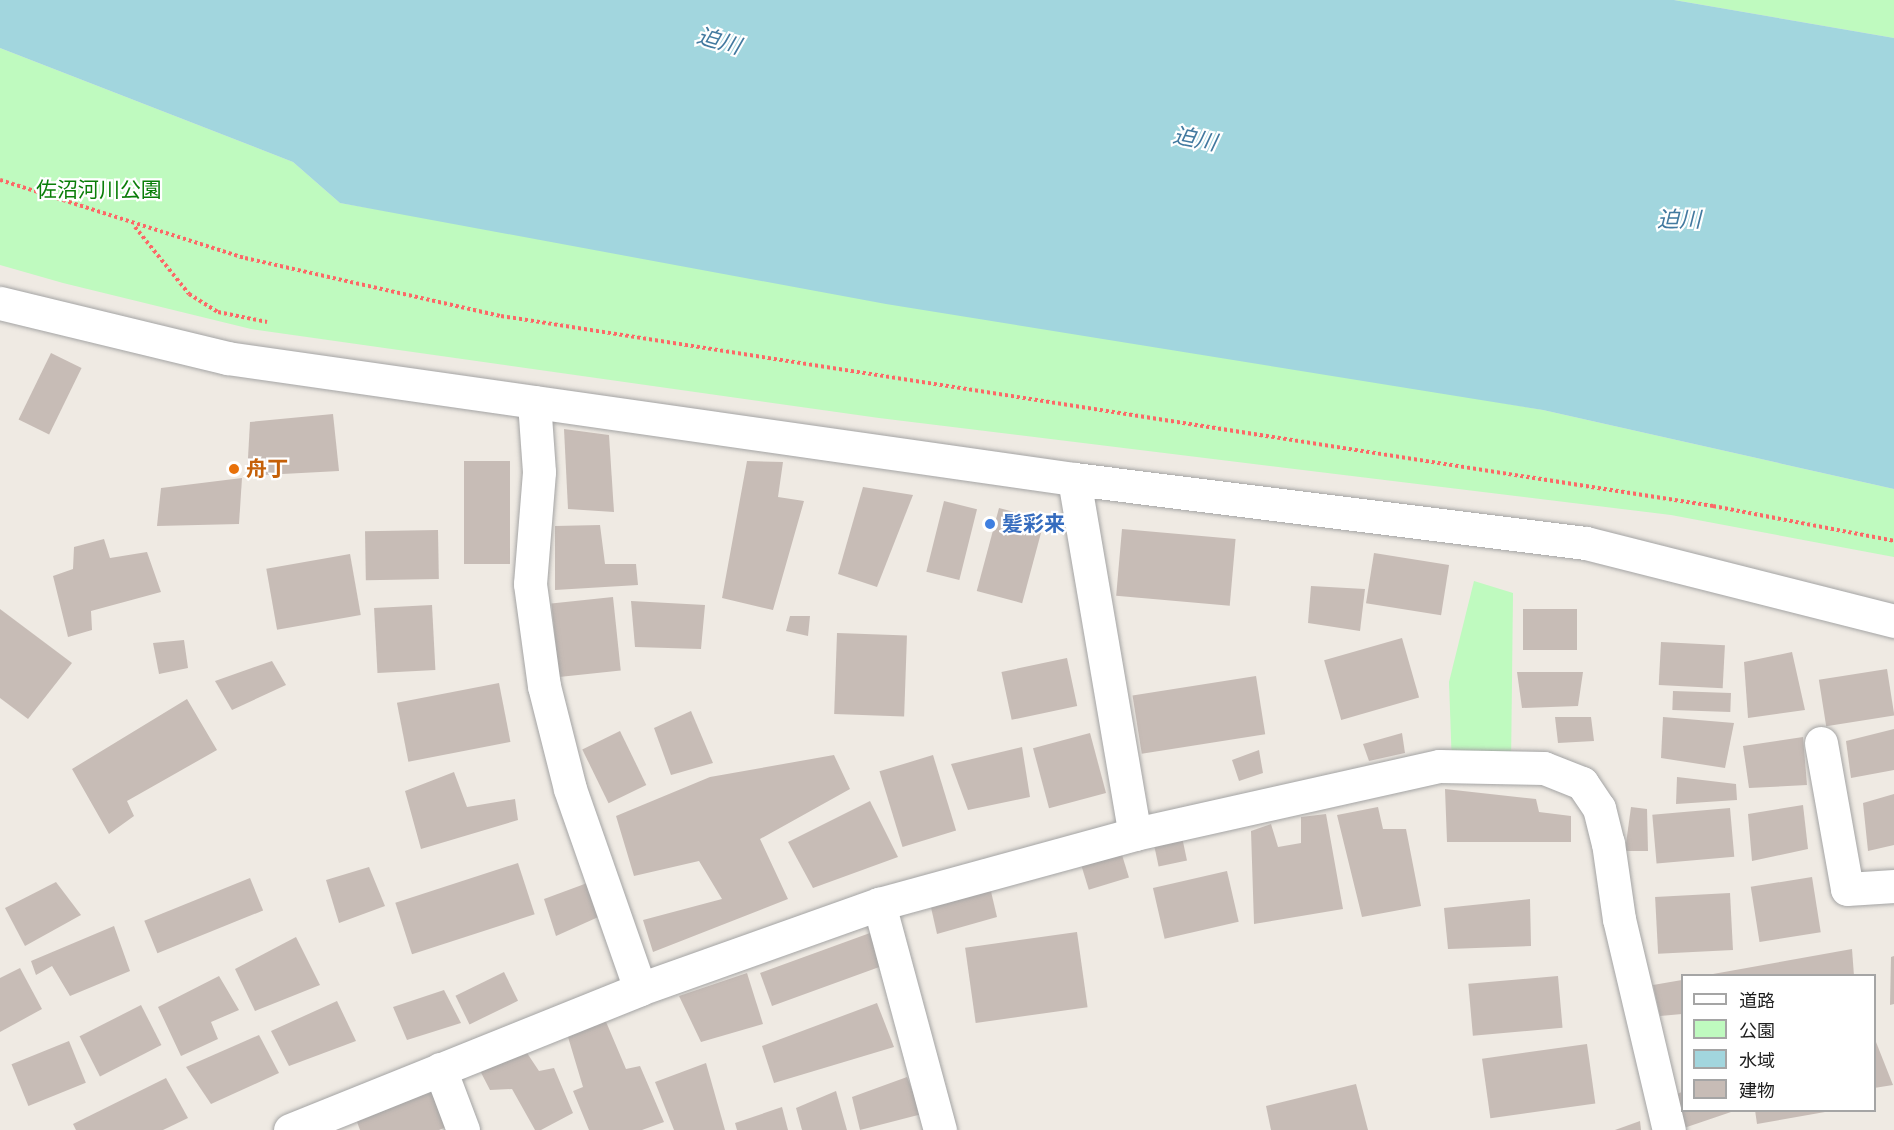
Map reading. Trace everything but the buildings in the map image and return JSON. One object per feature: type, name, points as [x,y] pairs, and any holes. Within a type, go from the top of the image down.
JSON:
[{"type":"street","points":[[0,303],[227,358],[1074,479],[1586,543],[1894,621]]},
{"type":"street","points":[[534,402],[539,472],[530,584],[544,686],[570,789],[640,989]]},
{"type":"street","points":[[1074,479],[1135,834]]},
{"type":"street","points":[[1821,743],[1847,889],[1894,886]]},
{"type":"street","points":[[290,1130],[640,989],[879,904],[1135,834],[1439,766],[1544,768],[1582,783],[1599,808],[1608,843],[1619,919],[1669,1130]]},
{"type":"street","points":[[879,904],[940,1130]]},
{"type":"street","points":[[440,1069],[463,1130]]},
{"type":"path","points":[[0,180],[135,227],[501,316],[1713,506],[1894,541]]},
{"type":"path","points":[[135,227],[189,294],[218,312],[274,324]]},
{"type":"green space","points":[[1674,0],[1894,0],[1894,38]]},
{"type":"green space","name":"佐沼河川公園","points":[[0,48],[293,162],[340,203],[1543,410],[1894,489],[1894,557],[1671,515],[879,418],[251,329],[63,283],[0,265]]},
{"type":"green space","points":[[1474,581],[1513,593],[1511,767],[1452,766],[1449,682]]},
{"type":"water","name":"迫川","points":[[0,0],[1674,0],[1894,38],[1894,489],[1543,410],[886,304],[340,203],[293,162],[0,48]]},
{"type":"place","name":"舟丁","points":[[234,469]]},
{"type":"place","name":"髪彩来","points":[[990,524]]}]
